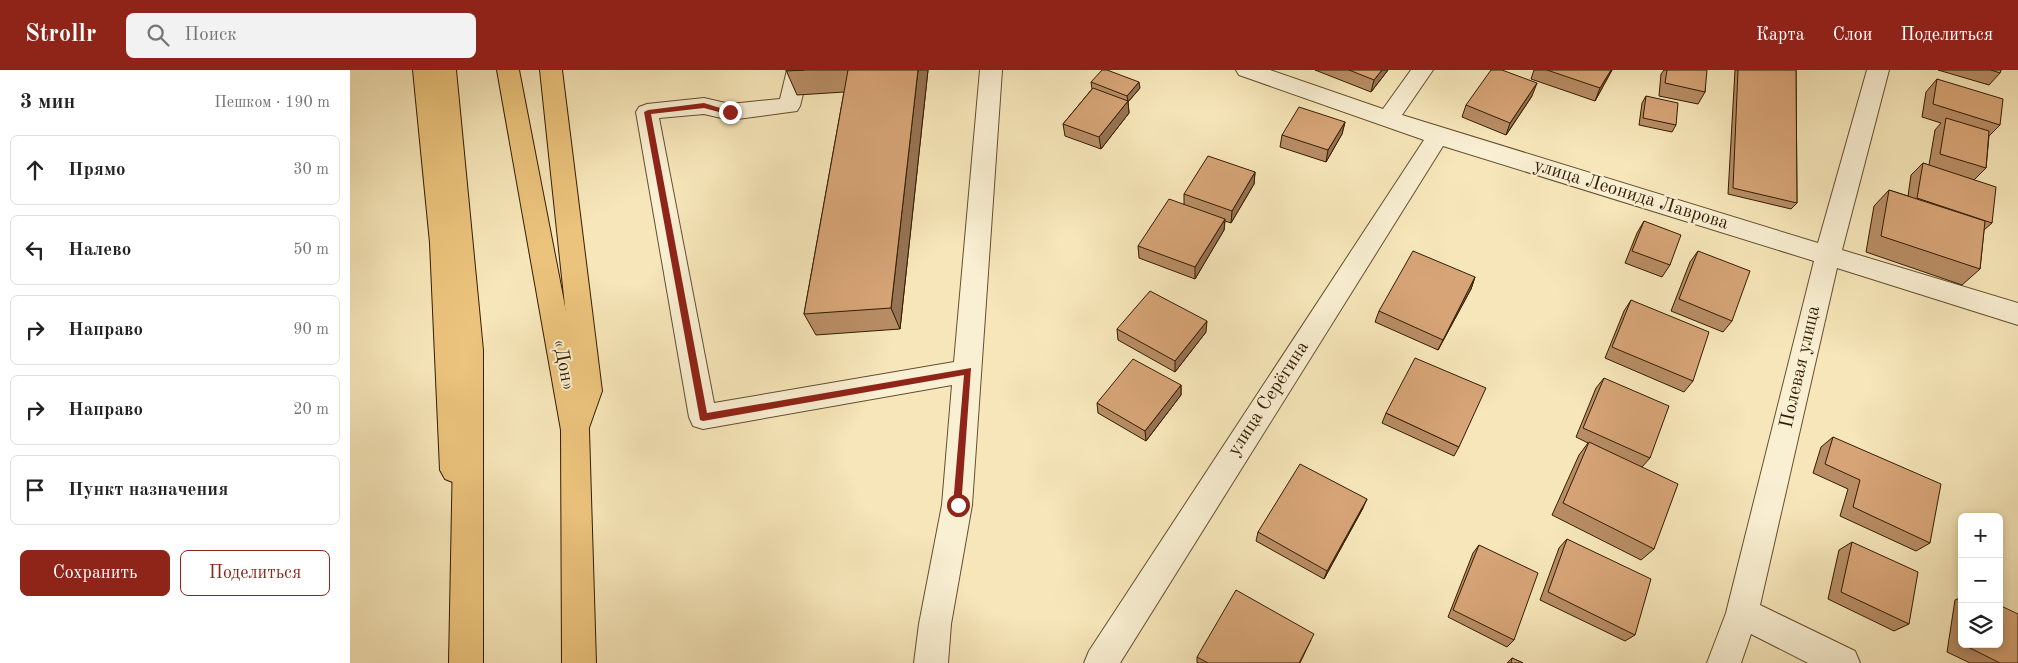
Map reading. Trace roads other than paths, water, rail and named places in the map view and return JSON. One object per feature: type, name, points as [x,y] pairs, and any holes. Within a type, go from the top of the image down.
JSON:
[{"type":"main road","points":[[424,70],[443,243],[466,663]]},
{"type":"main road","points":[[446,70],[469,350],[466,663]]},
{"type":"main road","name":"«Дон»","points":[[508,70],[576,430],[579,663]]},
{"type":"main road","points":[[551,70],[588,391],[576,430]]},
{"type":"street","points":[[798,70],[790,106],[730,112],[704,106],[648,112],[703,417],[968,370]]},
{"type":"street","points":[[931,663],[935,624],[958,505],[991,70]]},
{"type":"street","name":"улица Леонида Лаврова","points":[[1246,70],[1438,136],[1828,254],[2018,314]]},
{"type":"street","points":[[1388,119],[1422,70]]},
{"type":"street","name":"Полевая улица","points":[[1724,663],[1742,613],[1828,254],[1878,70]]},
{"type":"street","name":"улица Серёгина","points":[[1100,663],[1438,136]]},
{"type":"street","points":[[577,570],[595,663]]},
{"type":"street","points":[[1742,613],[1842,663]]}]
